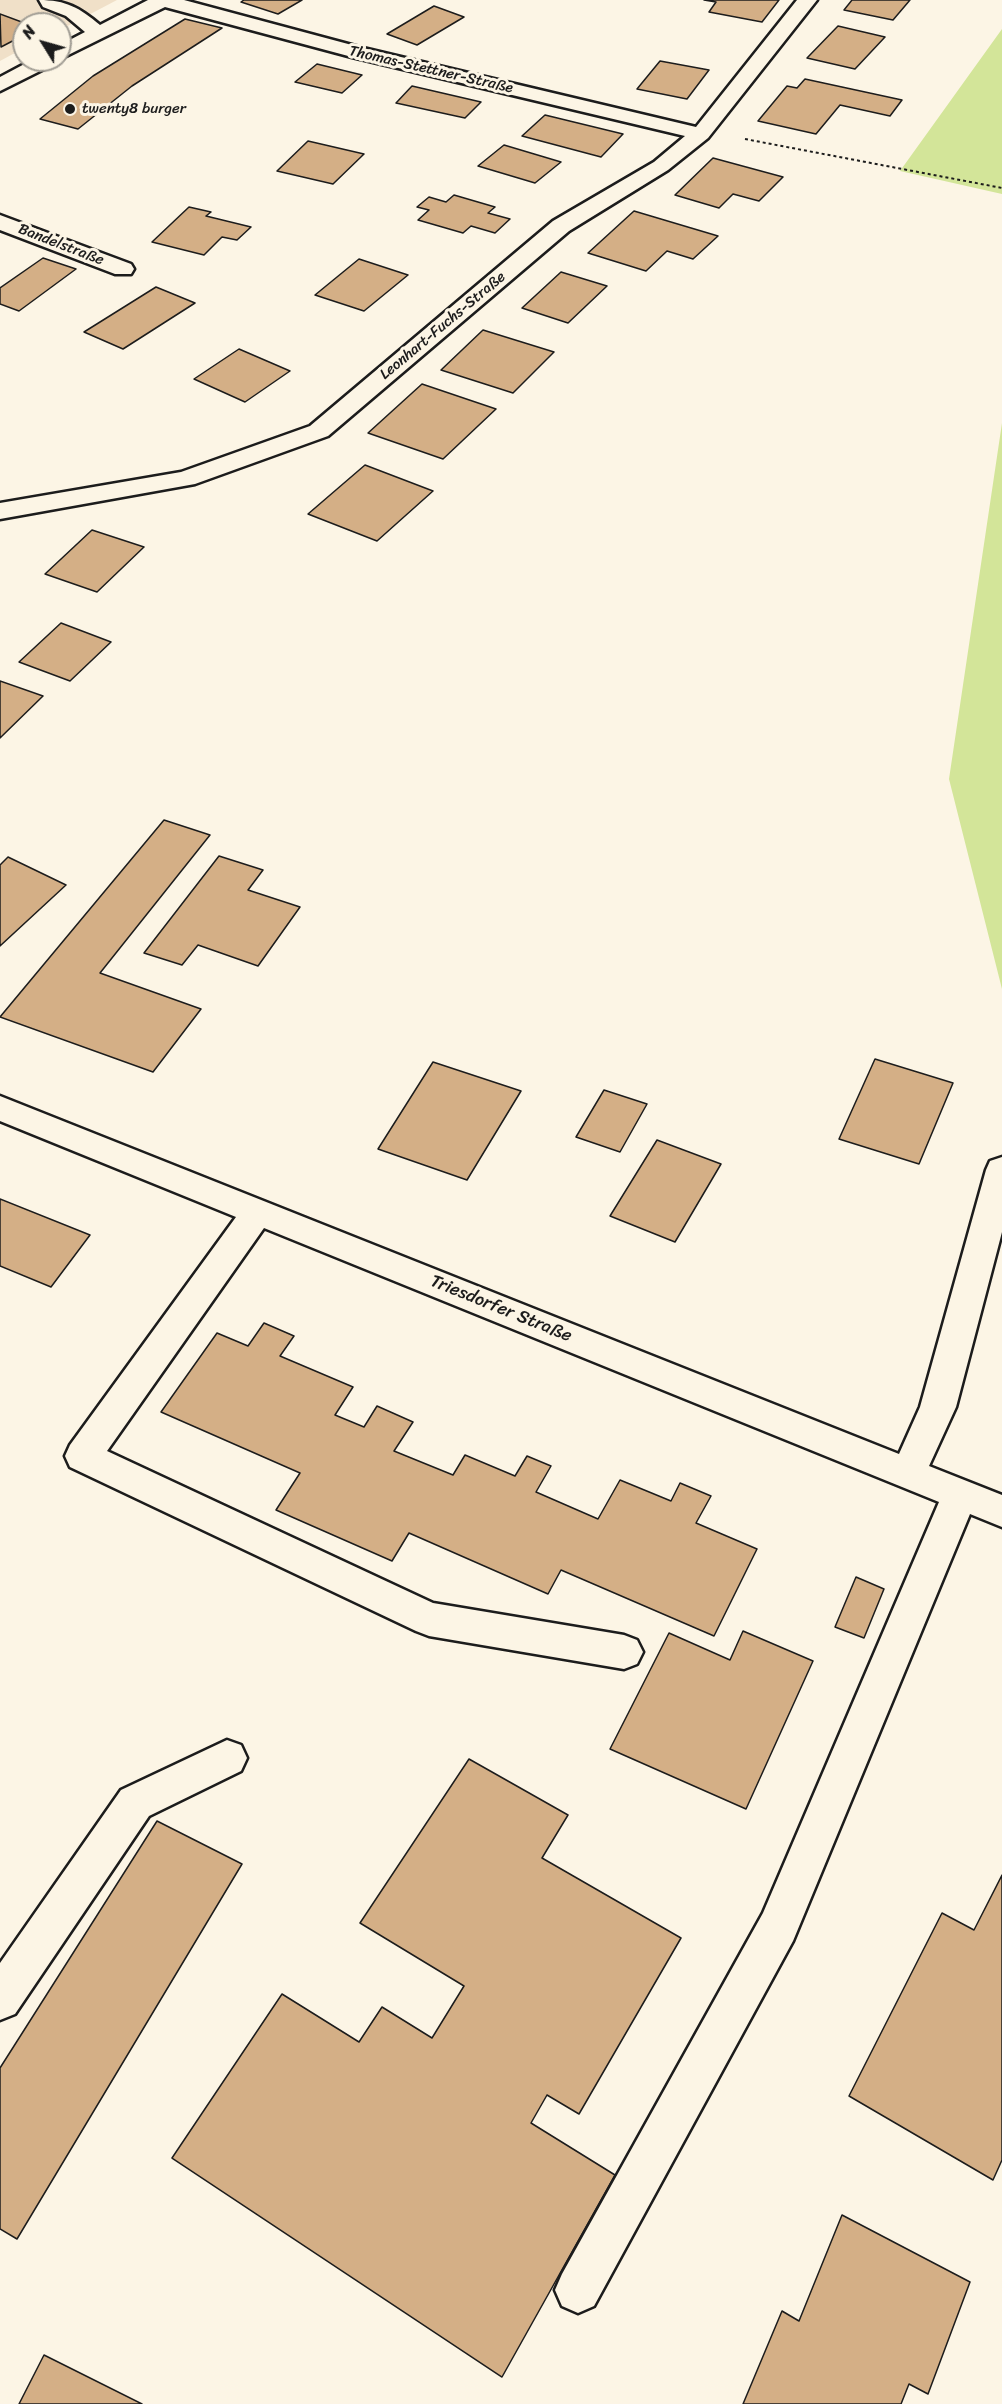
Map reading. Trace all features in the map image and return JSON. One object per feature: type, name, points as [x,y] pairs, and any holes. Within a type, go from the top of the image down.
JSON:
[{"type":"street","points":[[28,0],[52,1],[81,8],[98,33]]},
{"type":"street","name":"Thomas-Stettner-Straße","points":[[162,0],[359,53],[702,132]]},
{"type":"street","points":[[72,47],[162,0]]},
{"type":"street","name":"Leonhart-Fuchs-Straße","points":[[0,511],[186,479],[319,431],[561,226],[662,166],[702,132],[807,0]]},
{"type":"street","points":[[0,85],[24,72]]},
{"type":"street","name":"Bandelstraße","points":[[0,222],[123,269]]},
{"type":"street","name":"Triesdorfer Straße","points":[[0,1108],[1002,1511]]},
{"type":"street","points":[[908,1473],[938,1407],[1002,1170]]},
{"type":"street","points":[[258,1211],[83,1456],[429,1619],[624,1652]]},
{"type":"street","points":[[578,2290],[778,1927],[960,1494]]},
{"type":"street","points":[[0,1999],[135,1803],[228,1758]]},
{"type":"path","points":[[702,132],[1002,188]]},
{"type":"shaded area","points":[[0,0],[117,0],[72,24],[72,12],[12,12],[12,54],[0,61]]},
{"type":"green space","points":[[1002,29],[1002,194],[900,171]]},
{"type":"green space","points":[[1002,423],[1002,989],[949,779]]},
{"type":"building","points":[[244,0],[302,0],[278,14],[241,2]]},
{"type":"building","points":[[704,0],[779,0],[762,22],[709,12],[716,2]]},
{"type":"building","points":[[852,0],[910,0],[893,20],[844,10]]},
{"type":"building","points":[[434,6],[464,17],[417,45],[387,34]]},
{"type":"building","points":[[0,14],[12,18],[12,41],[1,47]]},
{"type":"building","points":[[185,19],[222,28],[132,86],[78,129],[40,119],[93,76]]},
{"type":"building","points":[[838,26],[885,37],[855,69],[807,58]]},
{"type":"building","points":[[660,61],[709,70],[687,99],[637,89]]},
{"type":"building","points":[[317,64],[362,75],[342,93],[295,82]]},
{"type":"building","points":[[805,79],[902,100],[890,116],[840,105],[816,134],[758,121],[787,86],[797,88]]},
{"type":"building","points":[[412,86],[481,102],[465,118],[396,103]]},
{"type":"building","points":[[545,115],[623,134],[601,157],[522,136]]},
{"type":"building","points":[[308,141],[364,154],[333,184],[277,171]]},
{"type":"building","points":[[504,145],[561,162],[535,183],[478,166]]},
{"type":"building","points":[[713,158],[783,177],[759,201],[733,194],[719,208],[675,195]]},
{"type":"building","points":[[454,195],[495,207],[488,213],[510,219],[495,233],[471,226],[463,233],[418,220],[429,210],[417,207],[429,197],[446,202]]},
{"type":"building","points":[[189,207],[211,212],[206,216],[251,227],[237,240],[222,237],[204,255],[152,242]]},
{"type":"building","points":[[634,211],[718,236],[693,259],[667,251],[646,271],[588,253]]},
{"type":"building","points":[[43,258],[76,269],[19,311],[0,304],[0,288]]},
{"type":"building","points":[[359,259],[408,275],[364,311],[315,295]]},
{"type":"building","points":[[561,272],[607,286],[568,323],[522,308]]},
{"type":"building","points":[[156,287],[195,303],[123,349],[84,332]]},
{"type":"building","points":[[483,330],[554,352],[513,393],[441,370]]},
{"type":"building","points":[[239,349],[290,371],[245,402],[194,379]]},
{"type":"building","points":[[422,384],[496,409],[443,459],[368,433]]},
{"type":"building","points":[[365,465],[433,491],[377,541],[308,514]]},
{"type":"building","points":[[92,530],[144,547],[97,592],[45,574]]},
{"type":"building","points":[[61,623],[111,642],[70,681],[19,662]]},
{"type":"building","points":[[0,681],[43,696],[0,738]]},
{"type":"building","points":[[164,820],[210,835],[100,973],[201,1009],[153,1072],[0,1017]]},
{"type":"building","points":[[219,856],[263,870],[248,890],[300,907],[258,966],[198,945],[182,965],[144,953]]},
{"type":"building","points":[[8,857],[66,885],[0,946],[0,865]]},
{"type":"building","points":[[875,1059],[953,1083],[919,1164],[839,1139]]},
{"type":"building","points":[[433,1062],[521,1091],[467,1180],[378,1149]]},
{"type":"building","points":[[604,1090],[647,1104],[620,1152],[576,1137]]},
{"type":"building","points":[[657,1140],[721,1164],[675,1242],[610,1216]]},
{"type":"building","points":[[0,1199],[90,1235],[51,1287],[0,1266]]},
{"type":"building","points":[[264,1323],[294,1336],[280,1356],[353,1387],[335,1415],[364,1427],[377,1406],[413,1422],[394,1451],[453,1475],[465,1455],[515,1476],[527,1456],[551,1466],[536,1492],[598,1519],[620,1480],[671,1501],[680,1483],[711,1496],[696,1523],[757,1549],[714,1636],[561,1570],[548,1594],[409,1533],[392,1561],[276,1510],[300,1473],[161,1412],[217,1333],[248,1346]]},
{"type":"building","points":[[856,1577],[884,1589],[864,1638],[835,1627]]},
{"type":"building","points":[[743,1631],[813,1661],[746,1809],[610,1749],[669,1633],[730,1660]]},
{"type":"building","points":[[469,1759],[568,1815],[542,1858],[681,1938],[579,2114],[547,2095],[531,2123],[615,2175],[502,2377],[172,2158],[282,1994],[359,2042],[382,2007],[432,2038],[464,1986],[360,1923]]},
{"type":"building","points":[[157,1821],[242,1864],[17,2239],[0,2229],[0,2068]]},
{"type":"building","points":[[1002,1875],[1002,2160],[993,2180],[849,2096],[942,1913],[974,1930]]},
{"type":"building","points":[[842,2215],[970,2282],[928,2394],[909,2384],[901,2404],[743,2404],[782,2311],[799,2321]]},
{"type":"building","points":[[44,2355],[142,2404],[19,2404]]},
{"type":"place","name":"twenty8 burger","points":[[70,109]]}]
